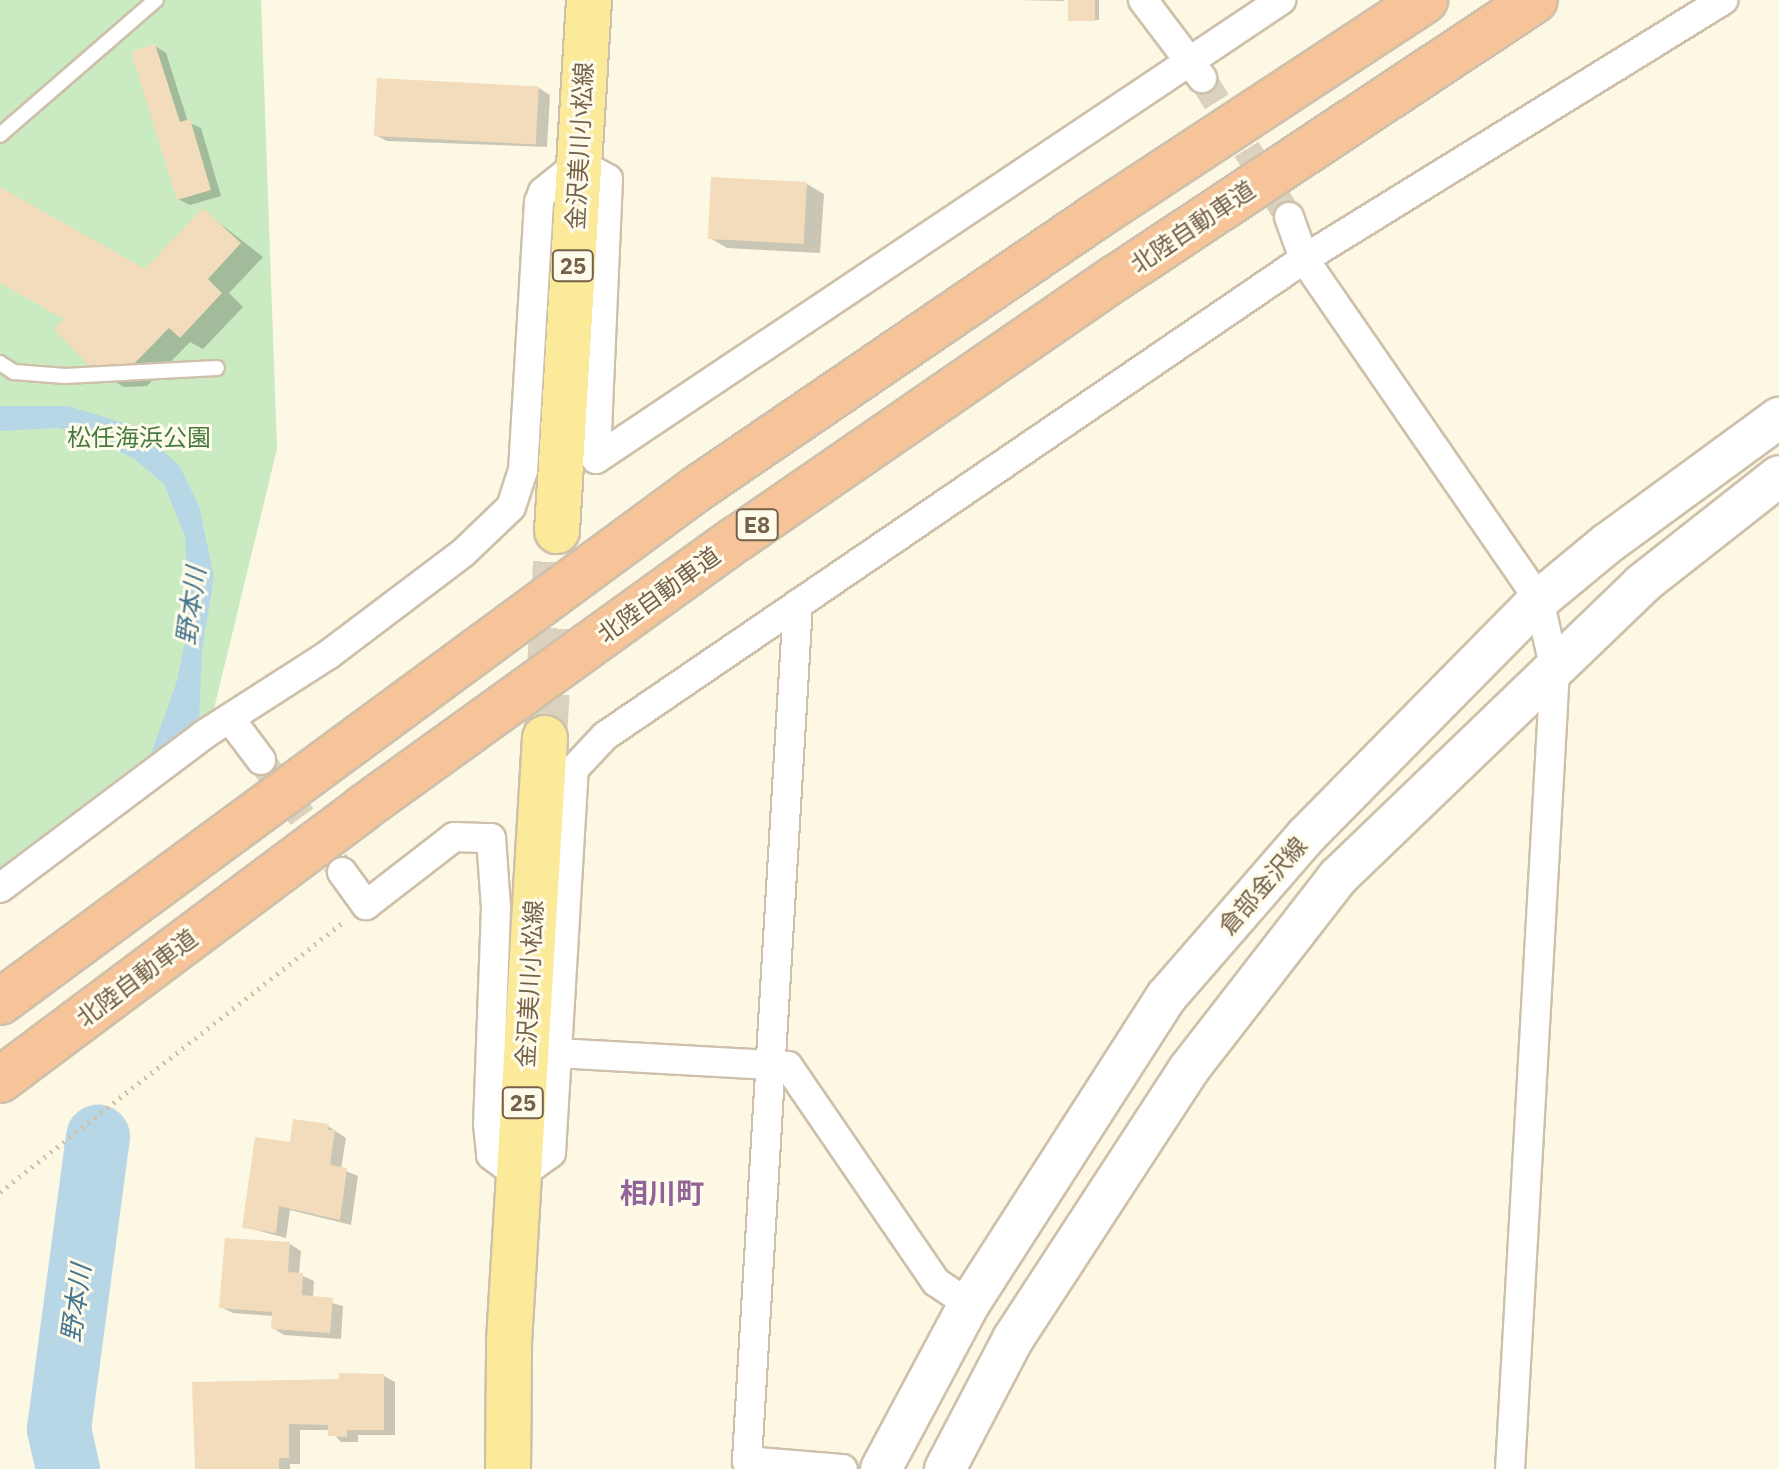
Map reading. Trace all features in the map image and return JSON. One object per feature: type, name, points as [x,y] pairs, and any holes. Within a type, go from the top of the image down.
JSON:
[{"type":"highway","points":[[0,1002],[698,488],[1425,0]]},
{"type":"highway","name":"北陸自動車道","points":[[0,1080],[363,808],[738,538],[1117,277],[1535,0]]},
{"type":"main road","name":"金沢美川小松線","points":[[557,531],[589,0]]},
{"type":"main road","name":"倉部金沢線","points":[[881,1469],[969,1304],[1167,996],[1306,836],[1539,600],[1608,543],[1779,418]]},
{"type":"main road","points":[[945,1469],[1013,1339],[1189,1069],[1338,877],[1642,584],[1779,476]]},
{"type":"main road","name":"金沢美川小松線","points":[[508,1469],[519,1176],[545,738]]},
{"type":"street","points":[[1143,0],[1195,69]]},
{"type":"street","points":[[0,888],[463,553],[511,507],[523,471],[539,202],[543,192],[579,163],[608,179],[596,459],[1195,69],[1281,0]]},
{"type":"street","points":[[342,872],[366,905],[454,837],[491,838],[496,908],[488,1124],[491,1155],[519,1176],[551,1153],[574,769],[605,736],[1304,259],[1723,0]]},
{"type":"street","points":[[1289,217],[1304,259],[1539,600],[1555,670],[1510,1469]]},
{"type":"street","points":[[798,604],[747,1461],[843,1469]]},
{"type":"street","points":[[231,720],[261,760]]},
{"type":"street","points":[[557,1053],[788,1066],[936,1282],[969,1304]]},
{"type":"lane","points":[[0,135],[156,0]]},
{"type":"lane","points":[[0,363],[14,372],[65,376],[217,368]]},
{"type":"path","points":[[0,1192],[366,905]]},
{"type":"green space","name":"松任海浜公園","points":[[0,0],[261,0],[277,449],[213,713],[0,876]]},
{"type":"water","name":"野本川","points":[[0,406],[68,406],[134,426],[179,465],[199,506],[214,577],[202,651],[199,723],[148,762],[177,681],[189,622],[185,537],[164,484],[133,458],[86,436],[58,428],[0,431]]},
{"type":"building","points":[[1068,0],[1095,0],[1095,21],[1068,21]]},
{"type":"building","points":[[155,44],[180,122],[190,119],[211,190],[177,200],[131,52]]},
{"type":"building","points":[[377,78],[539,86],[536,144],[374,136]]},
{"type":"building","points":[[711,177],[807,182],[804,244],[708,239]]},
{"type":"building","points":[[0,187],[145,269],[203,208],[241,243],[208,279],[222,293],[180,338],[169,328],[124,374],[99,375],[54,329],[64,319],[0,283]]},
{"type":"building","points":[[293,1119],[329,1124],[328,1130],[335,1130],[330,1165],[347,1168],[340,1220],[279,1206],[276,1233],[242,1228],[255,1137],[290,1142]]},
{"type":"building","points":[[225,1238],[290,1242],[288,1272],[303,1273],[302,1295],[333,1298],[330,1333],[271,1329],[272,1312],[219,1308]]},
{"type":"building","points":[[339,1373],[384,1374],[384,1430],[347,1430],[347,1437],[328,1436],[328,1425],[289,1424],[289,1458],[279,1458],[279,1469],[195,1469],[192,1382],[339,1379]]},
{"type":"waterway","name":"野本川","points":[[68,1469],[59,1429],[98,1137]]},
{"type":"tunnel","points":[[1202,78],[1289,217]]},
{"type":"tunnel","points":[[545,738],[557,531]]},
{"type":"tunnel","points":[[261,760],[342,872]]},
{"type":"district","name":"相川町","points":[[662,1193]]}]
